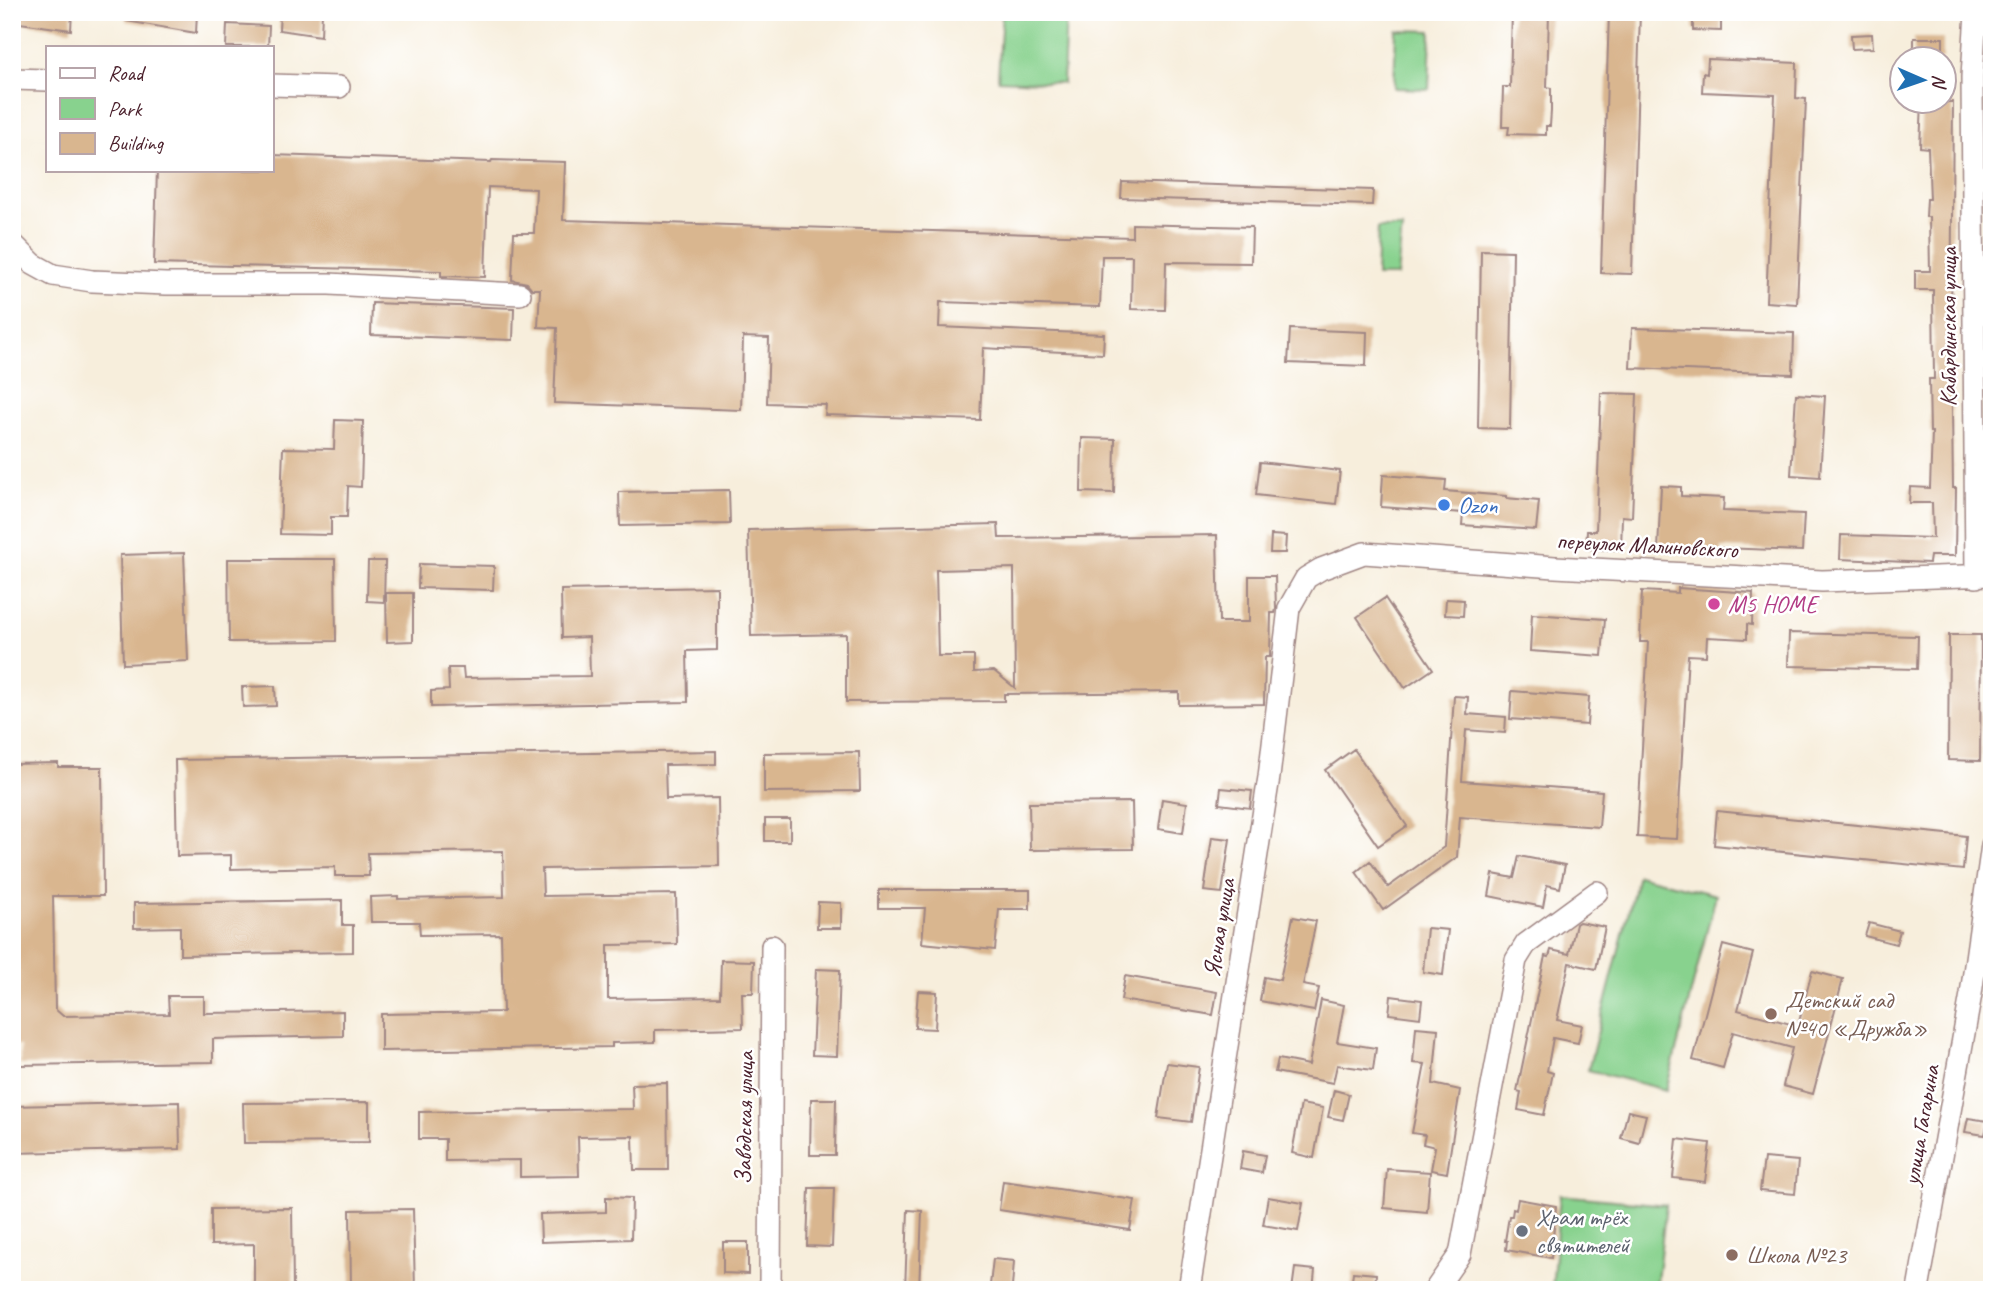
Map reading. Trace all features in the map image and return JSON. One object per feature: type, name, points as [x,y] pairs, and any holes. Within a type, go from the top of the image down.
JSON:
[{"type":"street","name":"Кабардинская улица","points":[[1976,12],[1982,76],[1984,576]]},
{"type":"street","points":[[12,79],[46,80]]},
{"type":"street","points":[[273,85],[339,87]]},
{"type":"street","points":[[12,243],[33,264],[53,275],[92,281],[329,284],[520,294]]},
{"type":"street","name":"переулок Малиновского","points":[[1306,578],[1321,569],[1364,553],[1555,567],[1822,581],[1984,576]]},
{"type":"street","name":"Ясная улица","points":[[1189,1290],[1269,777],[1289,608],[1306,578]]},
{"type":"street","name":"улица Гагарина","points":[[1918,1290],[1982,995],[1992,845]]},
{"type":"street","points":[[1435,1290],[1460,1254],[1516,960],[1525,944],[1597,892]]},
{"type":"street","name":"Заводская улица","points":[[770,1290],[772,946]]},
{"type":"green space","points":[[1002,12],[1066,12],[1063,83],[998,80]]},
{"type":"green space","points":[[1396,30],[1431,31],[1429,89],[1394,88]]},
{"type":"green space","points":[[1378,228],[1402,228],[1397,276],[1376,276]]},
{"type":"green space","points":[[1638,875],[1716,895],[1666,1090],[1588,1070]]},
{"type":"green space","points":[[1560,1195],[1666,1205],[1656,1290],[1552,1290]]},
{"type":"building","points":[[12,12],[72,12],[71,30],[12,22]]},
{"type":"building","points":[[127,12],[197,12],[196,33],[126,21]]},
{"type":"building","points":[[280,12],[322,12],[321,36],[279,30]]},
{"type":"building","points":[[1512,12],[1549,12],[1547,87],[1551,88],[1551,111],[1546,135],[1508,134],[1509,127],[1502,127],[1503,87],[1510,87]]},
{"type":"building","points":[[1609,12],[1640,12],[1632,274],[1601,273]]},
{"type":"building","points":[[1693,15],[1721,16],[1721,31],[1693,30]]},
{"type":"building","points":[[227,24],[269,26],[268,46],[226,46]]},
{"type":"building","points":[[1872,34],[1873,48],[1852,49],[1851,35]]},
{"type":"building","points":[[1914,38],[1943,38],[1943,46],[1914,46]]},
{"type":"building","points":[[1708,59],[1797,63],[1796,98],[1806,99],[1797,304],[1766,302],[1775,95],[1702,92],[1703,73],[1707,74]]},
{"type":"building","points":[[1921,116],[1953,116],[1951,330],[1953,488],[1956,488],[1955,556],[1930,556],[1929,563],[1840,559],[1841,535],[1933,538],[1932,503],[1909,503],[1910,487],[1930,488],[1932,432],[1929,379],[1934,379],[1933,290],[1915,290],[1915,271],[1930,271],[1929,217],[1926,217],[1927,199],[1930,199],[1928,148],[1920,147]]},
{"type":"building","points":[[273,155],[565,162],[563,220],[1132,237],[1132,224],[1252,227],[1251,263],[1166,262],[1165,310],[1131,309],[1132,256],[1102,256],[1100,307],[940,302],[939,327],[1104,334],[1103,354],[983,348],[980,420],[825,415],[826,405],[767,403],[769,338],[743,337],[741,410],[554,403],[557,328],[538,327],[540,289],[532,289],[527,283],[512,280],[514,233],[534,233],[536,189],[488,187],[485,277],[441,276],[441,271],[154,264],[157,172],[273,172]]},
{"type":"building","points":[[1122,182],[1373,190],[1372,205],[1121,198]]},
{"type":"building","points":[[1481,250],[1513,251],[1510,429],[1478,428]]},
{"type":"building","points":[[372,303],[514,308],[513,340],[371,335]]},
{"type":"building","points":[[1632,328],[1794,333],[1793,374],[1630,368]]},
{"type":"building","points":[[1290,329],[1367,332],[1366,366],[1288,363]]},
{"type":"building","points":[[1601,393],[1637,394],[1632,517],[1622,516],[1621,550],[1586,549],[1587,531],[1596,531]]},
{"type":"building","points":[[1796,394],[1825,396],[1820,477],[1791,475]]},
{"type":"building","points":[[335,420],[363,421],[361,487],[348,486],[347,517],[331,517],[331,535],[280,534],[283,448],[334,449]]},
{"type":"building","points":[[1082,438],[1115,439],[1114,493],[1081,492]]},
{"type":"building","points":[[1260,462],[1340,471],[1336,504],[1256,495]]},
{"type":"building","points":[[1383,475],[1446,480],[1445,491],[1539,501],[1536,530],[1462,525],[1463,513],[1381,507]]},
{"type":"building","points":[[1661,486],[1681,487],[1681,496],[1724,498],[1723,511],[1804,514],[1802,551],[1721,548],[1721,553],[1658,550]]},
{"type":"building","points":[[729,490],[730,524],[620,526],[619,492]]},
{"type":"building","points":[[998,524],[999,538],[1217,535],[1219,622],[1249,622],[1249,576],[1275,576],[1276,609],[1275,613],[1271,613],[1270,657],[1265,657],[1264,704],[1179,705],[1179,692],[1004,694],[1004,701],[846,702],[846,634],[751,636],[748,530]],"holes":[[[1014,568],[1015,688],[994,671],[974,672],[974,656],[938,656],[936,570]]]},
{"type":"building","points":[[1271,535],[1286,536],[1285,553],[1270,553]]},
{"type":"building","points":[[184,553],[188,661],[123,664],[120,555]]},
{"type":"building","points":[[228,559],[335,559],[336,641],[229,642]]},
{"type":"building","points":[[368,561],[385,561],[384,602],[367,601]]},
{"type":"building","points":[[419,564],[494,566],[493,590],[418,588]]},
{"type":"building","points":[[717,587],[717,650],[687,651],[688,702],[431,707],[431,691],[449,690],[448,668],[463,668],[464,678],[590,676],[589,637],[562,638],[561,590]]},
{"type":"building","points":[[1678,588],[1753,593],[1752,625],[1747,624],[1747,639],[1707,637],[1706,656],[1688,655],[1677,839],[1637,837],[1648,642],[1640,642],[1642,591],[1678,593]]},
{"type":"building","points":[[386,593],[413,593],[413,641],[387,642]]},
{"type":"building","points":[[1385,598],[1433,669],[1405,688],[1357,617]]},
{"type":"building","points":[[1446,599],[1464,600],[1463,616],[1445,615]]},
{"type":"building","points":[[1532,614],[1605,619],[1602,656],[1530,651]]},
{"type":"building","points":[[1789,633],[1918,636],[1917,669],[1788,666]]},
{"type":"building","points":[[1949,635],[1981,635],[1980,761],[1948,760]]},
{"type":"building","points":[[275,686],[276,706],[243,707],[242,687]]},
{"type":"building","points":[[1512,691],[1589,697],[1587,725],[1510,719]]},
{"type":"building","points":[[1454,696],[1468,697],[1467,714],[1506,717],[1505,733],[1466,730],[1462,781],[1602,791],[1599,827],[1460,817],[1457,857],[1383,910],[1356,872],[1370,861],[1388,887],[1444,847]]},
{"type":"building","points":[[1354,749],[1407,826],[1378,846],[1325,770]]},
{"type":"building","points":[[716,751],[716,764],[665,765],[666,799],[718,798],[719,866],[542,869],[543,896],[676,894],[677,944],[608,945],[608,999],[720,997],[721,960],[754,961],[753,993],[742,993],[743,1028],[655,1030],[655,1042],[612,1043],[612,1047],[381,1051],[381,1014],[503,1012],[501,934],[420,935],[419,922],[371,922],[370,897],[504,897],[503,851],[368,853],[369,876],[335,876],[335,867],[231,869],[231,855],[177,856],[175,760]]},
{"type":"building","points":[[859,752],[860,791],[764,792],[764,753]]},
{"type":"building","points":[[58,763],[58,767],[102,767],[103,896],[53,896],[55,1009],[63,1016],[169,1014],[168,996],[204,996],[204,1013],[343,1011],[343,1036],[213,1039],[213,1062],[20,1065],[20,1046],[12,1046],[12,764]]},
{"type":"building","points":[[1221,788],[1252,791],[1250,808],[1219,804]]},
{"type":"building","points":[[1162,799],[1187,803],[1183,833],[1158,829]]},
{"type":"building","points":[[1132,802],[1133,849],[1030,850],[1029,803]]},
{"type":"building","points":[[1717,811],[1966,836],[1963,870],[1714,845]]},
{"type":"building","points":[[765,819],[790,819],[790,841],[765,841]]},
{"type":"building","points":[[1212,837],[1230,839],[1222,893],[1204,891]]},
{"type":"building","points":[[1519,856],[1565,865],[1560,888],[1547,885],[1543,907],[1489,896],[1493,874],[1514,878]]},
{"type":"building","points":[[879,890],[1030,890],[1030,909],[999,909],[995,950],[922,943],[925,908],[879,908]]},
{"type":"building","points":[[342,900],[342,925],[353,925],[353,952],[180,955],[180,927],[134,928],[134,903]]},
{"type":"building","points":[[818,902],[841,903],[841,928],[817,928]]},
{"type":"building","points":[[1293,917],[1316,921],[1303,985],[1319,988],[1314,1011],[1260,1001],[1264,977],[1280,980]]},
{"type":"building","points":[[1579,922],[1605,927],[1596,969],[1569,963],[1557,1020],[1582,1025],[1578,1043],[1553,1038],[1547,1071],[1553,1073],[1544,1115],[1518,1110],[1521,1092],[1517,1091],[1545,956],[1549,957],[1551,950],[1569,954],[1576,924]]},
{"type":"building","points":[[1869,923],[1900,931],[1896,944],[1865,936]]},
{"type":"building","points":[[1427,928],[1448,930],[1443,975],[1423,972]]},
{"type":"building","points":[[1723,945],[1753,953],[1738,1010],[1798,1026],[1812,971],[1843,979],[1813,1094],[1783,1086],[1792,1048],[1733,1032],[1723,1068],[1693,1060]]},
{"type":"building","points":[[816,969],[840,970],[837,1056],[812,1055]]},
{"type":"building","points":[[1125,976],[1217,992],[1213,1015],[1121,1000]]},
{"type":"building","points":[[918,991],[937,992],[935,1029],[915,1028]]},
{"type":"building","points":[[1391,996],[1422,1000],[1420,1018],[1389,1014]]},
{"type":"building","points":[[1321,1000],[1344,1005],[1337,1042],[1376,1048],[1373,1070],[1337,1065],[1333,1083],[1275,1072],[1278,1059],[1309,1065]]},
{"type":"building","points":[[1416,1027],[1438,1029],[1433,1084],[1460,1090],[1447,1173],[1431,1170],[1435,1147],[1423,1144],[1425,1135],[1412,1133],[1425,1064],[1413,1063]]},
{"type":"building","points":[[1167,1063],[1199,1067],[1191,1122],[1158,1118]]},
{"type":"building","points":[[667,1083],[668,1170],[634,1170],[633,1136],[578,1137],[579,1176],[520,1177],[520,1160],[445,1161],[445,1139],[419,1139],[419,1112],[633,1109],[632,1084]]},
{"type":"building","points":[[1334,1090],[1349,1094],[1343,1120],[1328,1117]]},
{"type":"building","points":[[811,1099],[836,1099],[835,1155],[810,1155]]},
{"type":"building","points":[[179,1102],[180,1149],[12,1153],[12,1106]]},
{"type":"building","points":[[369,1102],[369,1142],[244,1143],[243,1103]]},
{"type":"building","points":[[1301,1104],[1323,1108],[1314,1158],[1292,1153]]},
{"type":"building","points":[[1628,1111],[1646,1115],[1639,1143],[1621,1138]]},
{"type":"building","points":[[1968,1118],[1988,1121],[1985,1135],[1965,1132]]},
{"type":"building","points":[[1677,1139],[1710,1143],[1705,1182],[1673,1178]]},
{"type":"building","points":[[1243,1151],[1265,1155],[1262,1173],[1240,1169]]},
{"type":"building","points":[[1764,1158],[1798,1161],[1795,1194],[1760,1191]]},
{"type":"building","points":[[1387,1169],[1430,1172],[1427,1212],[1384,1208]]},
{"type":"building","points":[[1003,1181],[1135,1200],[1130,1230],[999,1210]]},
{"type":"building","points":[[809,1188],[834,1188],[832,1247],[807,1246]]},
{"type":"building","points":[[606,1197],[632,1198],[631,1239],[541,1242],[540,1214],[606,1212]]},
{"type":"building","points":[[1268,1197],[1303,1203],[1298,1231],[1263,1225]]},
{"type":"building","points":[[1518,1199],[1556,1206],[1551,1258],[1506,1250],[1509,1216],[1512,1216],[1513,1209],[1516,1210]]},
{"type":"building","points":[[292,1208],[293,1290],[254,1290],[254,1244],[211,1245],[211,1209]]},
{"type":"building","points":[[413,1209],[415,1290],[351,1290],[350,1210]]},
{"type":"building","points":[[908,1210],[922,1211],[919,1290],[905,1290]]},
{"type":"building","points":[[723,1242],[748,1242],[748,1274],[723,1273]]},
{"type":"building","points":[[993,1259],[1014,1261],[1012,1287],[990,1285]]},
{"type":"building","points":[[1295,1268],[1315,1270],[1313,1290],[1292,1290]]},
{"type":"building","points":[[1353,1272],[1376,1274],[1375,1290],[1351,1290]]},
{"type":"place","name":"Ozon","points":[[1444,505]]},
{"type":"place","name":"M5 HOME","points":[[1714,604]]},
{"type":"place","name":"Детский сад №40 «Дружба»","points":[[1771,1014]]},
{"type":"place","name":"Храм трёх святителей","points":[[1522,1231]]},
{"type":"place","name":"Школа №23","points":[[1732,1255]]}]
